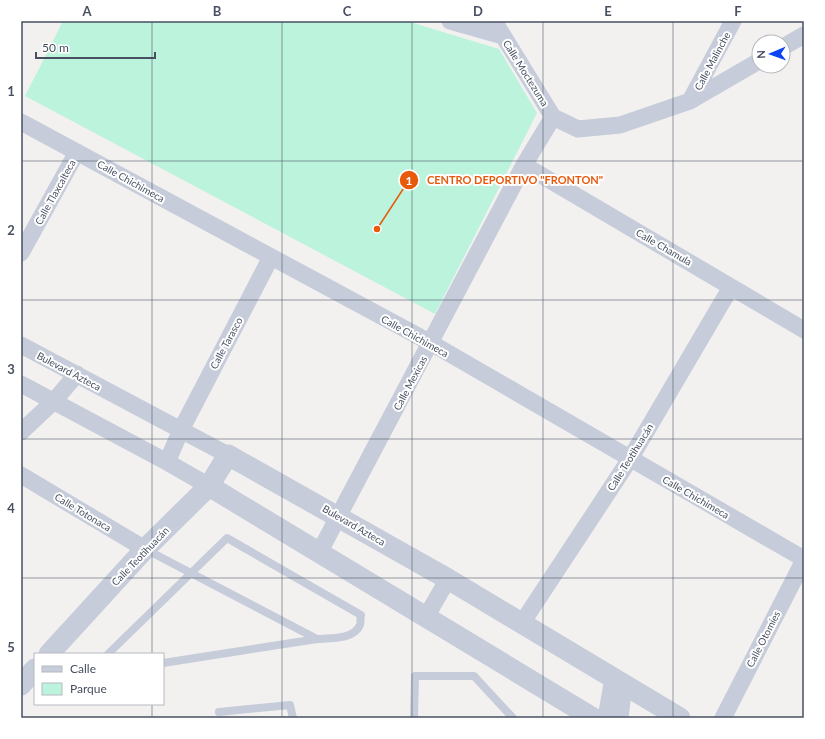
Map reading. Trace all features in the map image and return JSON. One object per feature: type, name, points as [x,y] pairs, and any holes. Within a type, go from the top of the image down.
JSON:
[{"type":"street","points":[[450,21],[503,36]]},
{"type":"street","name":"Calle Moctezuma","points":[[494,21],[553,117],[524,165]]},
{"type":"street","name":"Calle Malinche","points":[[690,101],[733,21]]},
{"type":"street","points":[[791,42],[804,35]]},
{"type":"street","points":[[553,117],[578,129],[620,125],[690,101],[751,66]]},
{"type":"street","name":"Calle Chichimeca","points":[[21,122],[431,343],[804,560]]},
{"type":"street","name":"Calle Tlaxcalteca","points":[[21,253],[77,152]]},
{"type":"street","name":"Calle Chamula","points":[[524,165],[804,330]]},
{"type":"street","name":"Calle Mexicas","points":[[319,553],[340,517],[524,165]]},
{"type":"street","name":"Calle Tarasco","points":[[167,462],[181,430],[271,257]]},
{"type":"street","name":"Calle Teotihuacán","points":[[522,623],[630,459],[731,287]]},
{"type":"street","name":"Bulevard Azteca","points":[[21,345],[228,455],[340,517],[448,579],[680,718]]},
{"type":"street","points":[[21,432],[54,401],[77,374]]},
{"type":"street","points":[[21,384],[209,486],[593,718]]},
{"type":"street","name":"Calle Teotihuacán","points":[[50,653],[145,549],[209,486],[228,455]]},
{"type":"street","name":"Calle Totonaca","points":[[21,475],[145,549]]},
{"type":"street","name":"Calle Otomíes","points":[[723,718],[804,560]]},
{"type":"street","points":[[426,617],[448,579]]},
{"type":"street","points":[[21,684],[34,670]]},
{"type":"street","points":[[606,718],[619,681]]},
{"type":"street","points":[[619,681],[620,718]]},
{"type":"lane","points":[[109,653],[228,538],[361,616],[360,626],[353,633],[342,638],[317,638],[164,663]]},
{"type":"lane","points":[[145,549],[317,638]]},
{"type":"lane","points":[[414,718],[415,676],[474,676],[513,718]]},
{"type":"lane","points":[[219,712],[290,705],[293,718]]},
{"type":"green space","points":[[63,21],[407,21],[499,49],[537,113],[435,314],[25,96]]},
{"type":"place","name":"CENTRO DEPORTIVO \"FRONTON\"","points":[[377,229]]}]
